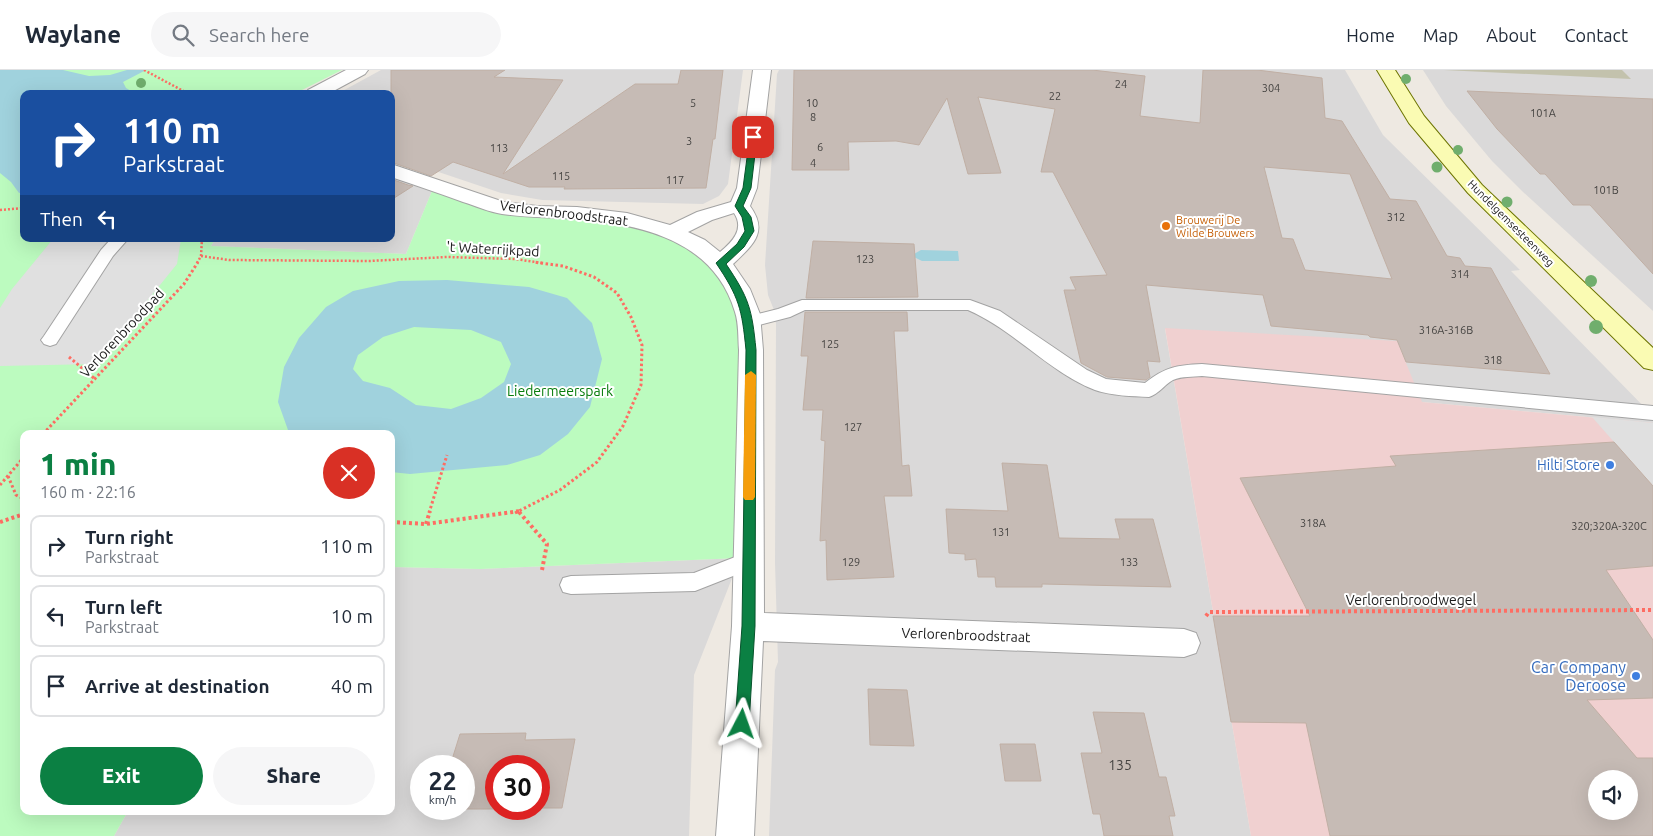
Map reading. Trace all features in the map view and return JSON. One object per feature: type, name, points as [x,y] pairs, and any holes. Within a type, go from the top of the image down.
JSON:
[{"type":"main road","name":"Hundelgemsesteenweg","points":[[1386,70],[1416,120],[1469,182],[1647,351]]},
{"type":"street","points":[[322,90],[359,70]]},
{"type":"street","points":[[739,206],[747,188],[762,70]]},
{"type":"street","name":"Verlorenbroodstraat","points":[[395,171],[501,208],[537,212],[577,213],[627,220],[672,232],[697,245],[721,263],[738,289],[748,314],[751,350],[748,626],[735,836]]},
{"type":"street","points":[[672,232],[714,211],[739,206]]},
{"type":"street","points":[[721,263],[741,246],[749,231],[747,217],[739,206]]},
{"type":"street","name":"Verlorenbroodstraat","points":[[748,626],[1184,643]]},
{"type":"lane","points":[[50,340],[107,253],[117,242]]},
{"type":"lane","points":[[748,322],[784,313],[802,304],[970,305],[994,315],[1080,374],[1102,385],[1149,390],[1166,376],[1180,371],[1202,370],[1653,413]]},
{"type":"lane","points":[[571,585],[695,582],[748,561]]},
{"type":"path","points":[[144,70],[182,90]]},
{"type":"path","points":[[0,210],[20,208]]},
{"type":"path","name":"Verlorenbroodpad","points":[[47,430],[184,284],[201,256],[202,242]]},
{"type":"path","name":"'t Waterrijkpad","points":[[201,256],[228,260],[369,261],[447,257],[515,259],[563,266],[594,277],[617,293],[632,316],[642,345],[641,385],[623,426],[597,462],[560,490],[519,512],[426,524],[395,522]]},
{"type":"path","points":[[50,340],[94,378]]},
{"type":"path","points":[[426,524],[447,455]]},
{"type":"path","points":[[0,485],[20,462]]},
{"type":"path","points":[[8,475],[16,495],[20,497]]},
{"type":"path","points":[[519,512],[547,544],[540,582],[571,585]]},
{"type":"path","points":[[0,522],[20,515]]},
{"type":"path","name":"Verlorenbroodwegel","points":[[1184,643],[1209,612],[1653,610]]},
{"type":"shaded area","points":[[381,70],[743,70],[728,184],[719,196],[703,204],[542,200],[501,193],[395,157],[395,90],[344,90]]},
{"type":"shaded area","points":[[779,70],[1345,70],[1383,135],[1520,270],[1511,271],[1653,416],[1653,423],[1422,402],[1165,329],[1251,836],[769,836],[775,670],[778,662],[775,563],[776,324],[774,310],[768,295],[765,265],[777,74]]},
{"type":"shaded area","points":[[1423,70],[1653,70],[1653,311],[1492,161],[1446,106]]},
{"type":"shaded area","points":[[1444,70],[1622,70],[1631,79]]},
{"type":"shaded area","points":[[395,178],[432,191],[406,254],[211,246],[213,242],[395,242]]},
{"type":"shaded area","points":[[51,242],[181,242],[177,264],[96,364],[0,366],[0,308],[12,289]]},
{"type":"shaded area","points":[[1165,328],[1397,341],[1422,402],[1653,423],[1653,836],[1251,836]]},
{"type":"shaded area","points":[[1592,417],[1653,423],[1653,486],[1614,442]]},
{"type":"shaded area","points":[[740,558],[694,675],[689,836],[114,836],[126,815],[395,815],[395,567],[480,569]]},
{"type":"green space","name":"Liedermeerspark","points":[[0,70],[342,70],[302,90],[20,90],[20,242],[213,242],[211,246],[406,254],[432,191],[501,212],[576,217],[625,224],[667,235],[716,266],[739,315],[740,558],[480,569],[395,567],[395,430],[20,430],[20,815],[126,815],[114,836],[0,836]]},
{"type":"water","points":[[0,70],[63,70],[89,76],[110,75],[127,70],[146,70],[123,82],[129,90],[20,90],[20,193],[0,173]]},
{"type":"water","points":[[921,250],[958,251],[959,261],[922,261],[914,257],[914,254]]},
{"type":"water","points":[[447,280],[529,287],[567,298],[592,323],[602,359],[590,407],[568,434],[540,455],[507,465],[410,474],[395,472],[395,430],[288,430],[278,402],[284,367],[299,338],[326,307],[353,291],[399,281]],"holes":[[[414,327],[471,330],[501,342],[511,364],[504,382],[481,398],[451,409],[416,405],[390,388],[363,381],[353,369],[358,355],[383,337]]]},
{"type":"building","points":[[391,70],[505,70],[494,77],[563,80],[503,174],[635,84],[678,84],[681,70],[723,70],[715,139],[713,139],[706,188],[564,189],[565,187],[529,187],[453,162],[431,176],[395,163],[395,90],[391,90]]},
{"type":"building","points":[[794,70],[1092,70],[1145,76],[1140,116],[1200,123],[1203,70],[1257,70],[1322,78],[1325,118],[1342,121],[1390,199],[1416,201],[1447,256],[1460,258],[1465,266],[1491,268],[1550,374],[1406,362],[1397,340],[1370,337],[1368,335],[1271,326],[1263,295],[1146,285],[1160,362],[1147,361],[1150,377],[1146,380],[1107,377],[1081,363],[1064,290],[1076,290],[1070,277],[1107,275],[1053,172],[1041,172],[1055,109],[978,97],[1001,173],[968,174],[947,98],[919,145],[896,141],[848,142],[849,170],[792,170]],"holes":[[[1264,167],[1350,174],[1392,279],[1305,270],[1293,239],[1282,238]]]},
{"type":"building","points":[[1467,91],[1653,99],[1653,274],[1590,205],[1573,205],[1545,174],[1540,174],[1497,129]]},
{"type":"building","points":[[395,180],[413,186],[395,197]]},
{"type":"building","points":[[813,241],[914,244],[918,297],[806,298]]},
{"type":"building","points":[[805,312],[907,312],[908,331],[894,331],[902,466],[909,465],[912,496],[884,496],[894,577],[827,580],[826,540],[820,541],[825,441],[821,440],[823,410],[803,410],[808,356],[801,356]]},
{"type":"building","points":[[1614,442],[1653,486],[1653,566],[1606,570],[1653,640],[1653,698],[1587,700],[1637,758],[1653,758],[1653,836],[1330,836],[1306,723],[1231,722],[1213,616],[1310,616],[1240,478],[1396,466],[1390,456]]},
{"type":"building","points":[[1002,463],[1047,465],[1059,538],[1120,539],[1115,519],[1153,519],[1171,587],[1042,584],[1042,587],[996,587],[995,577],[978,577],[976,559],[965,560],[965,554],[949,553],[946,509],[1008,511]]},
{"type":"building","points":[[868,689],[907,690],[914,746],[870,745]]},
{"type":"building","points":[[1093,712],[1144,713],[1159,777],[1166,777],[1175,816],[1169,816],[1173,836],[1104,836],[1100,814],[1093,814],[1081,753],[1102,753]]},
{"type":"building","points":[[526,733],[525,740],[575,739],[562,808],[550,808],[550,755],[485,755],[485,809],[475,809],[475,755],[453,755],[460,734]]},
{"type":"building","points":[[1000,744],[1035,744],[1041,781],[1005,781]]},
{"type":"slow traffic","points":[[749,497],[751,375]]},
{"type":"place","name":"Brouwerij De Wilde Brouwers","points":[[1166,226]]},
{"type":"place","name":"Hilti Store","points":[[1610,465]]},
{"type":"place","name":"Car Company Deroose","points":[[1636,676]]},
{"type":"route","points":[[742,724],[748,626],[751,350],[748,314],[738,289],[721,263],[741,246],[749,231],[747,217],[739,206],[747,188],[753,137]]}]
